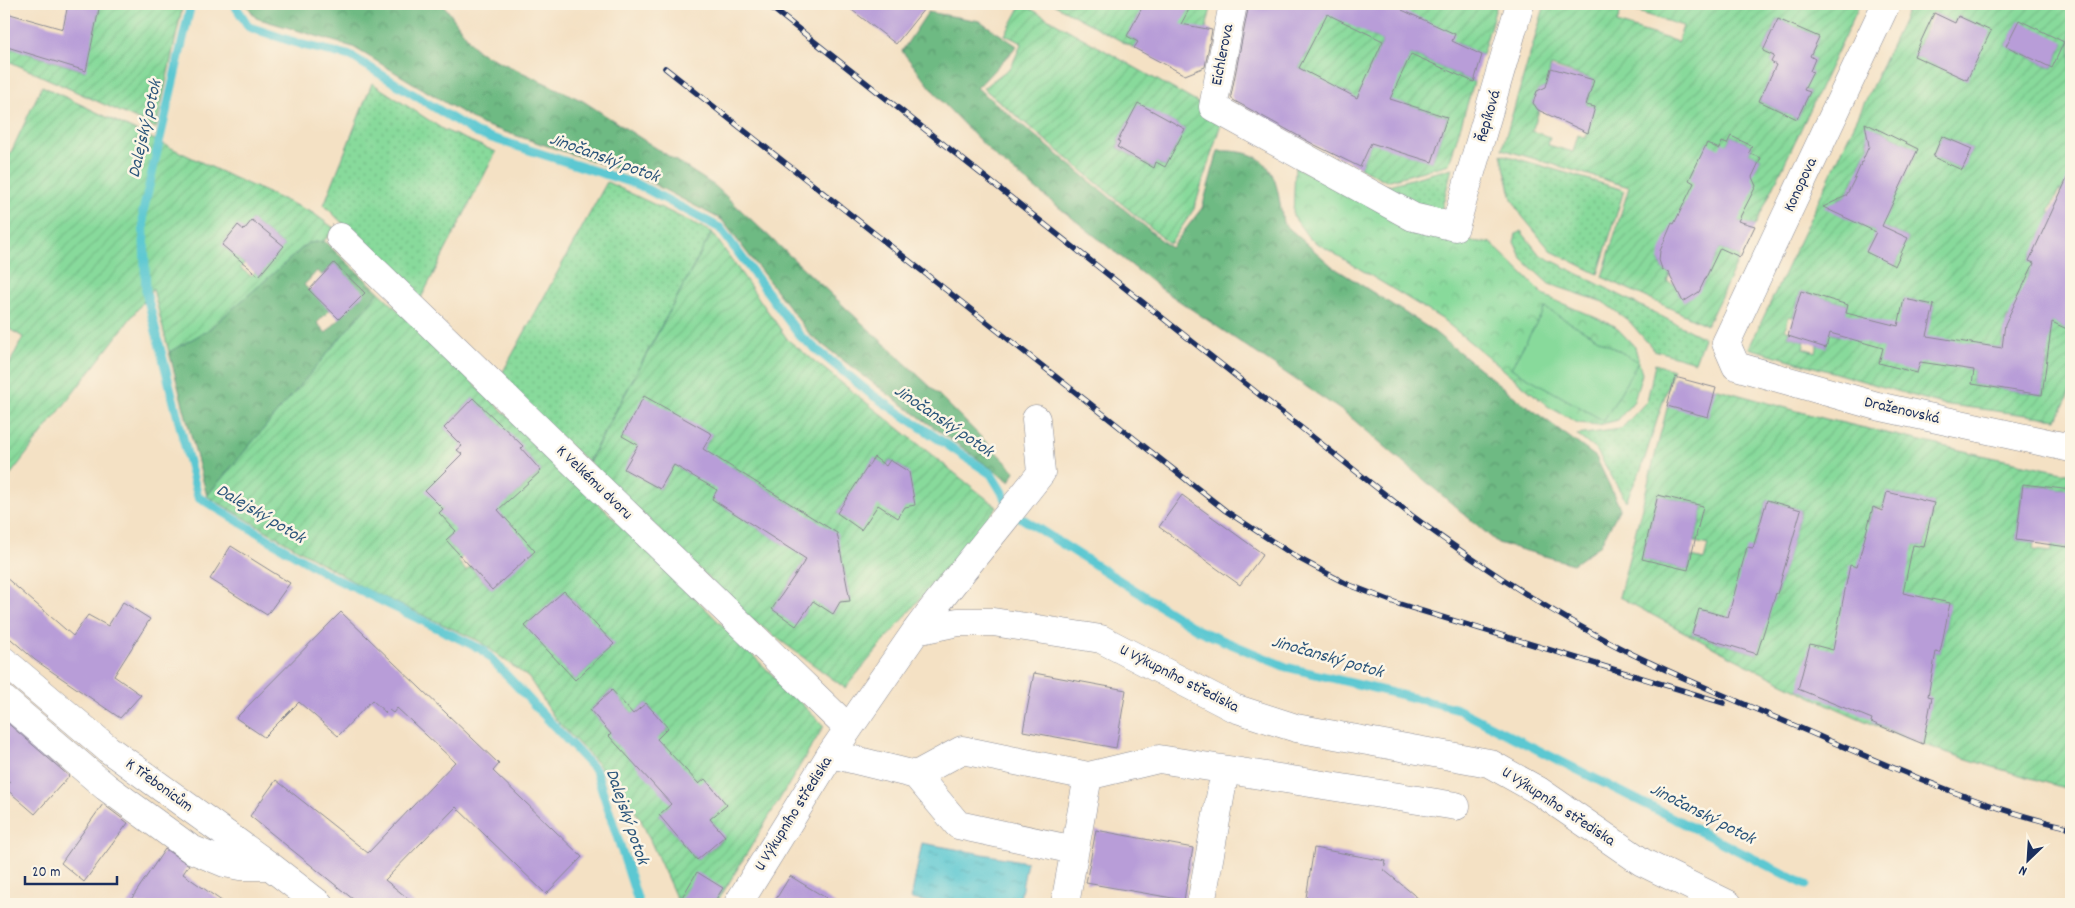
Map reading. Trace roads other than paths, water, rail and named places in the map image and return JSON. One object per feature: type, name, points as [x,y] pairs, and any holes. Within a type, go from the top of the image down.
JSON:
[{"type":"street","name":"Eichlerova","points":[[1233,4],[1213,107],[1413,216],[1455,227]]},
{"type":"street","name":"Řepíková","points":[[1455,227],[1520,4]]},
{"type":"street","name":"Konopova","points":[[1736,366],[1726,343],[1886,4]]},
{"type":"street","name":"K Velkému dvoru","points":[[340,237],[848,728]]},
{"type":"street","name":"Draženovská","points":[[1736,366],[1876,406],[2071,448]]},
{"type":"street","points":[[916,631],[951,584],[1041,473],[1036,419]]},
{"type":"street","name":"U Výkupního střediska","points":[[738,904],[831,754],[916,631],[958,622],[993,622],[1101,639],[1234,708],[1296,728],[1489,763],[1540,792],[1642,862],[1728,904]]},
{"type":"street","name":"K Třebonicům","points":[[4,661],[108,749],[270,866],[319,904]]},
{"type":"street","points":[[4,700],[106,787],[191,849],[225,863],[240,866],[270,866]]},
{"type":"street","points":[[916,775],[962,750],[1088,776],[1159,760],[1456,806]]},
{"type":"street","points":[[831,754],[916,775],[958,825],[1074,850]]},
{"type":"street","points":[[1201,904],[1225,770]]},
{"type":"street","points":[[1065,904],[1088,776]]},
{"type":"water","points":[[922,843],[1027,862],[1019,904],[938,904],[911,899]]},
{"type":"waterway","name":"Dalejský potok","points":[[191,4],[143,212],[146,292],[198,497],[330,576],[483,650],[596,771],[639,904]]},
{"type":"waterway","name":"Jinočanský potok","points":[[234,4],[249,27],[303,45],[351,56],[476,133],[639,185],[720,228],[800,336],[871,394],[991,474],[1015,514],[1198,630],[1286,667],[1455,708],[1806,885]]},
{"type":"railway","points":[[767,4],[1411,515],[1464,553],[1546,607],[1603,639],[1679,676],[1883,764],[2007,811],[2071,828]]},
{"type":"railway","points":[[665,68],[1226,511],[1298,558],[1347,584],[1399,604],[1724,703]]}]
